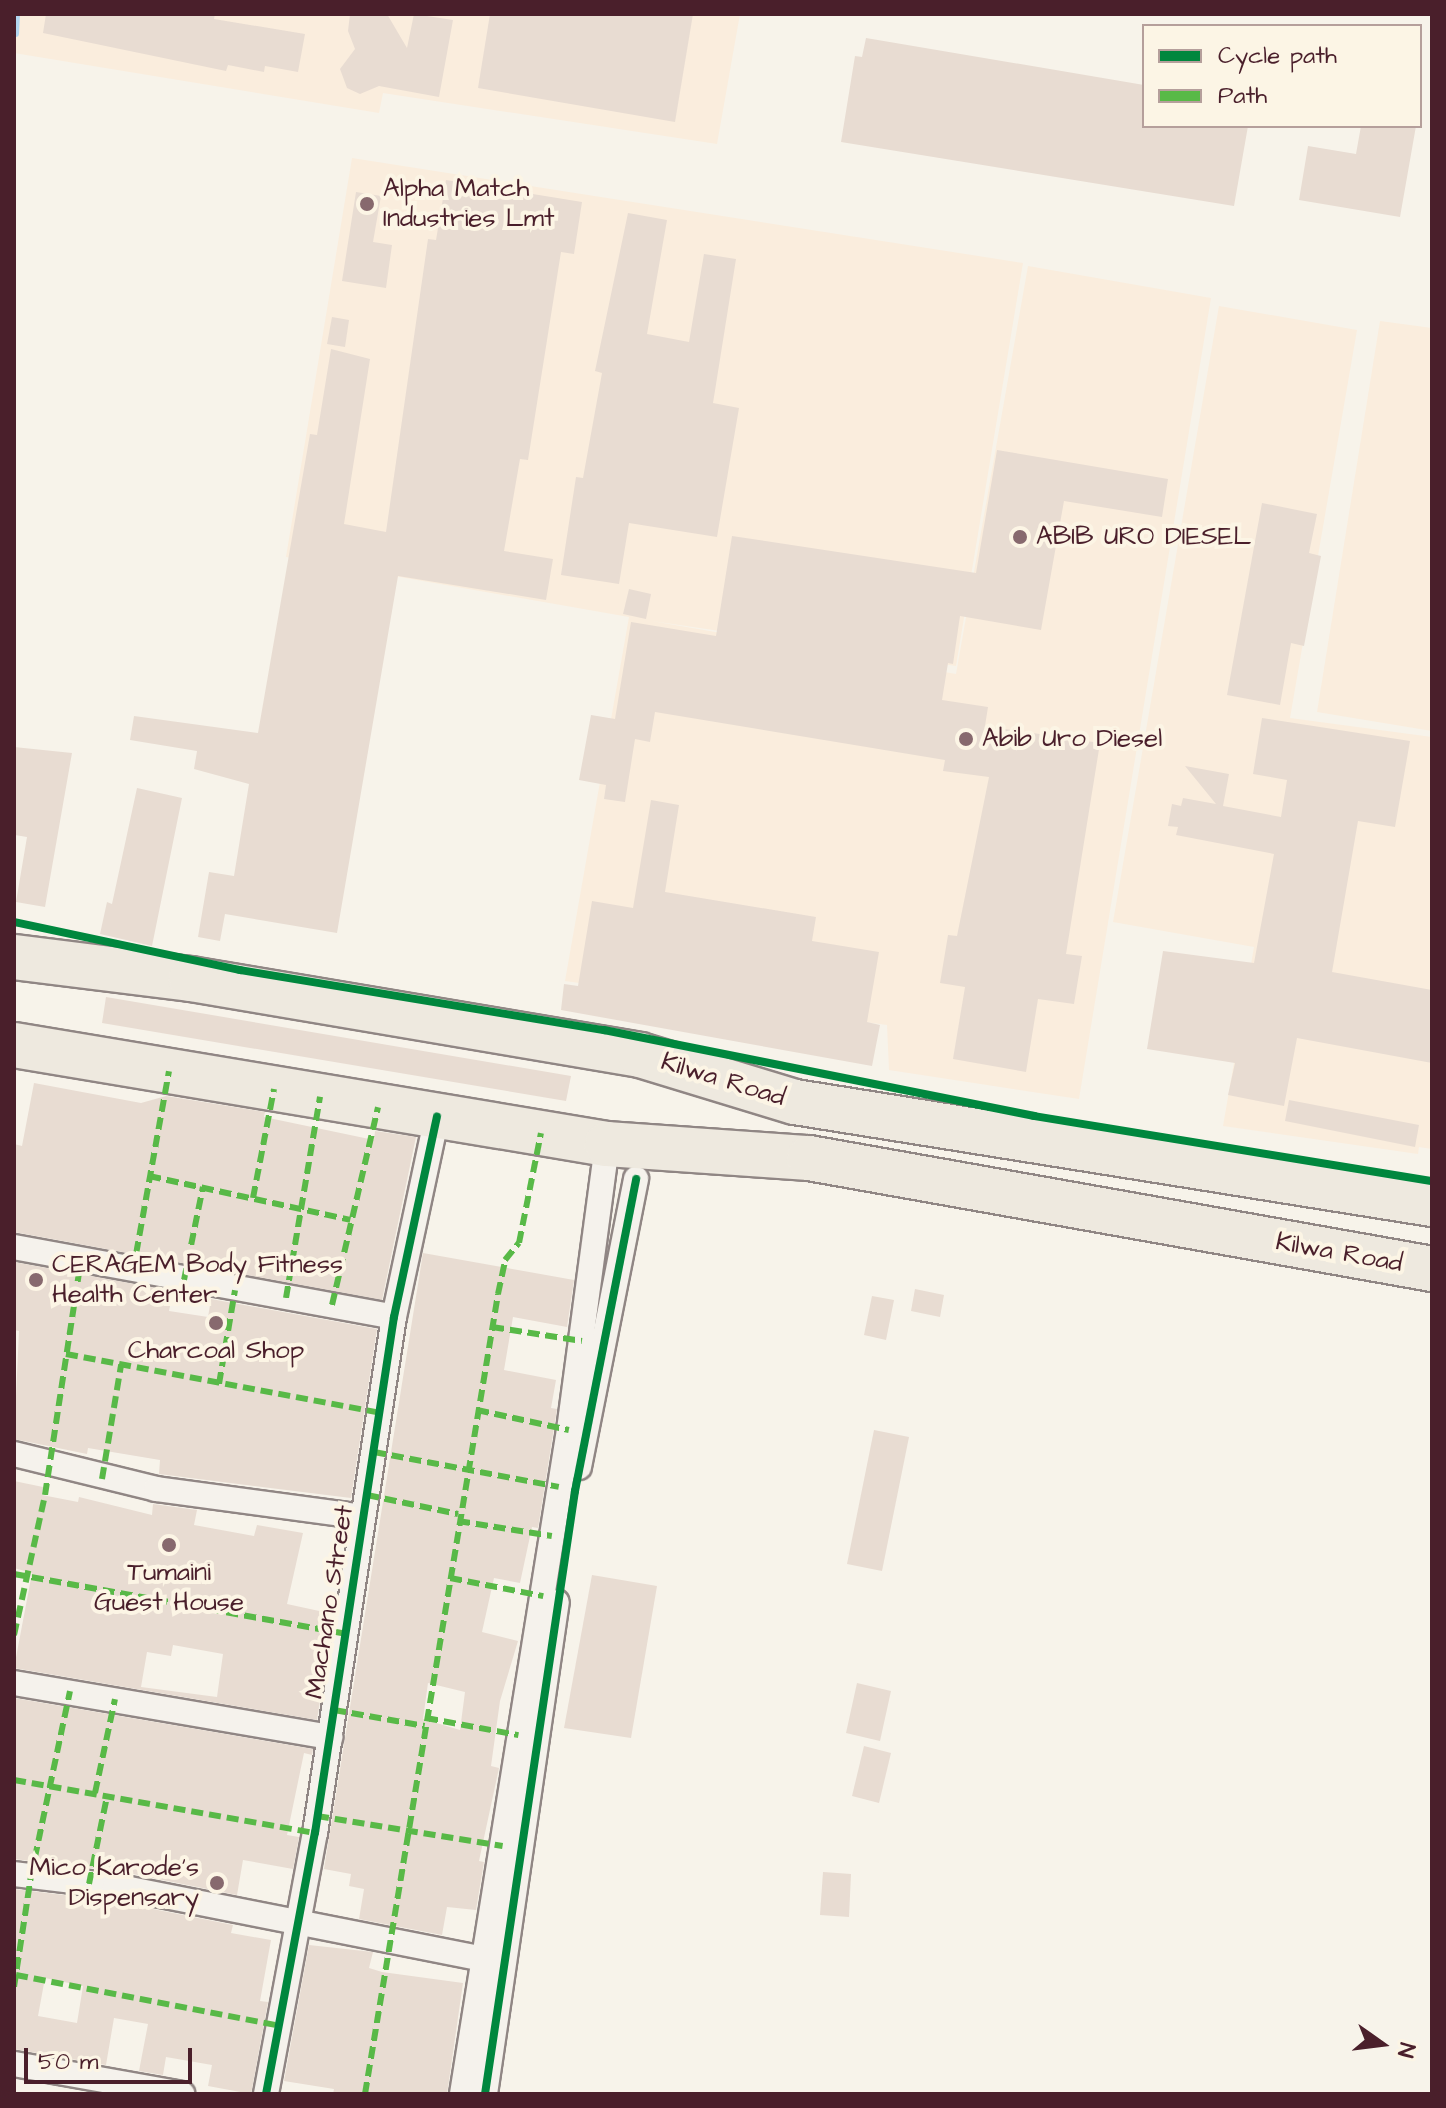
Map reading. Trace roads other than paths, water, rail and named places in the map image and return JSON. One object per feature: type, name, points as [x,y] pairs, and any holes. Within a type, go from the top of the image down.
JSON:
[{"type":"highway","name":"Kilwa Road","points":[[14,957],[191,979],[640,1055],[795,1102],[1432,1204]]},
{"type":"highway","name":"Kilwa Road","points":[[14,1045],[607,1144],[809,1158],[1432,1269]]},
{"type":"street","name":"Machano Street","points":[[266,2094],[299,1924],[330,1737],[394,1317],[437,1117]]},
{"type":"street","points":[[462,2094],[569,1430],[607,1144]]},
{"type":"street","points":[[485,2094],[575,1491],[636,1179]]},
{"type":"street","points":[[14,1247],[394,1317]]},
{"type":"street","points":[[14,1454],[156,1489],[362,1517]]},
{"type":"street","points":[[14,1683],[330,1737]]},
{"type":"street","points":[[14,1874],[115,1886],[484,1959]]},
{"type":"street","points":[[14,2064],[182,2094]]},
{"type":"waterway","points":[[15,33],[16,14]]},
{"type":"place","name":"Alpha Match Industries Lmt","points":[[367,204]]},
{"type":"place","name":"ABIB URO DIESEL","points":[[1020,537]]},
{"type":"place","name":"Abib Uro Diesel","points":[[966,739]]},
{"type":"place","name":"CERAGEM Body Fitness Health Center","points":[[36,1280]]},
{"type":"place","name":"Charcoal Shop","points":[[216,1323]]},
{"type":"place","name":"Tumaini Guest House","points":[[169,1545]]},
{"type":"place","name":"Mico Karode's Dispensary","points":[[217,1883]]}]
